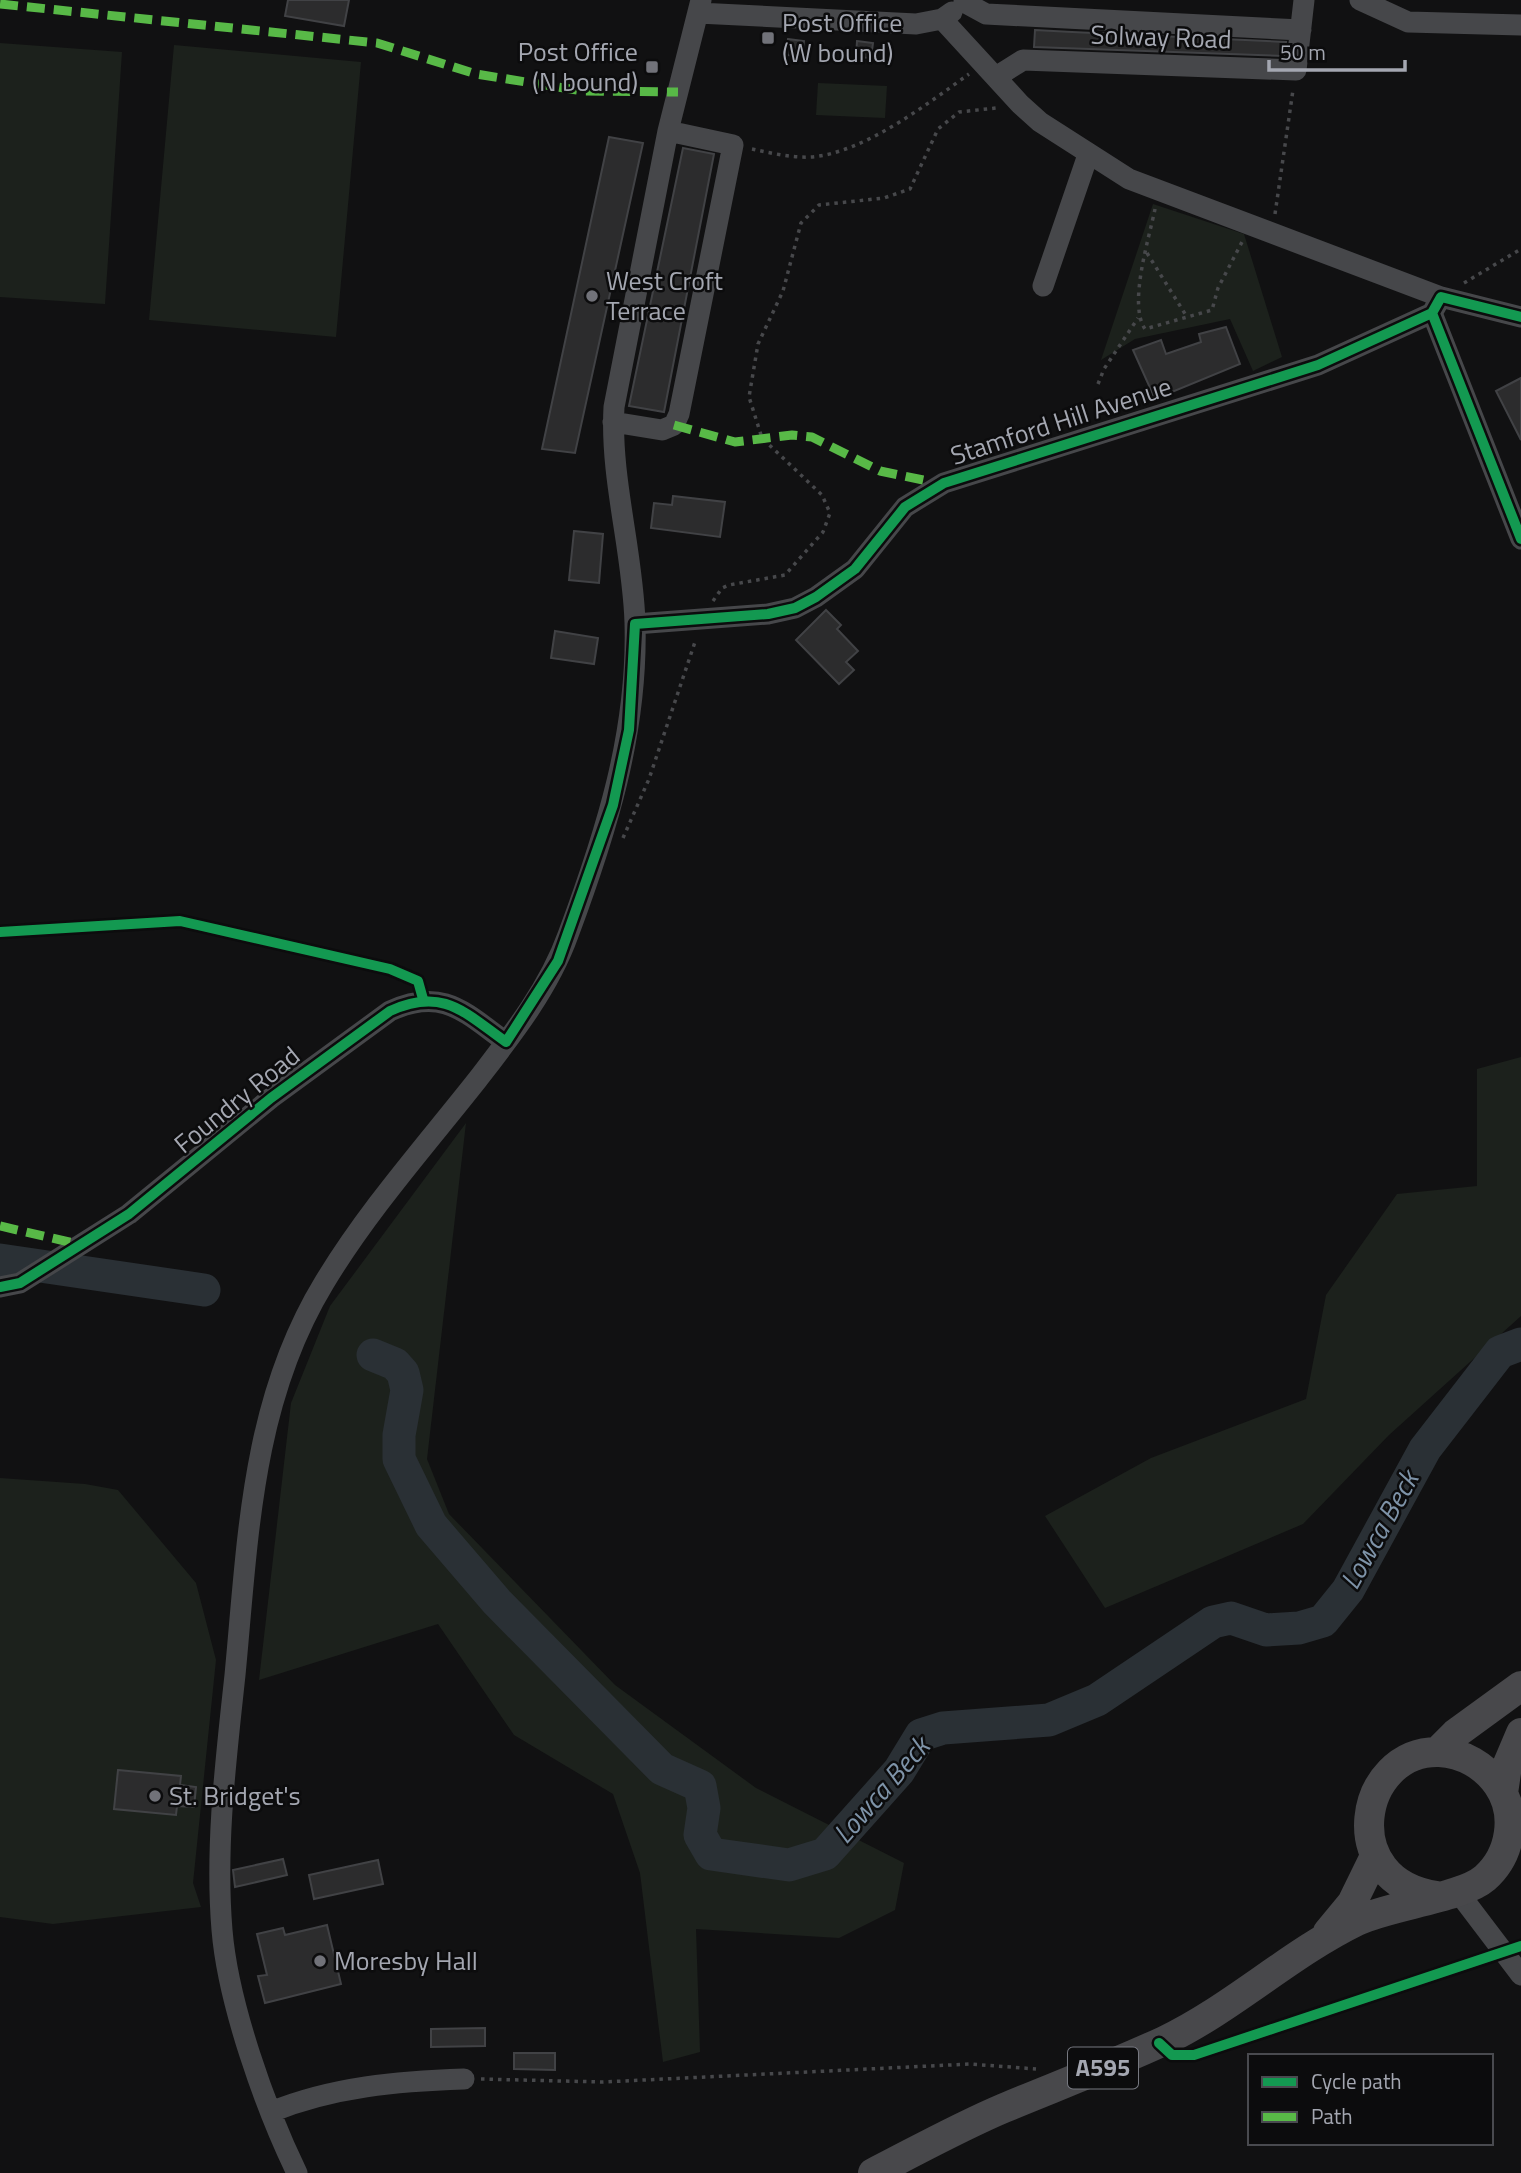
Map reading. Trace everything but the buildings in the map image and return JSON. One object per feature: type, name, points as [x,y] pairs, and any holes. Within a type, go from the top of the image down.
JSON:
[{"type":"highway","points":[[1437,1752],[1455,1734],[1521,1686]]},
{"type":"highway","points":[[1503,1793],[1489,1773],[1457,1755],[1437,1752],[1414,1756],[1397,1764],[1384,1779],[1369,1818],[1375,1856],[1397,1884],[1415,1893],[1447,1894],[1483,1880],[1500,1862],[1510,1832],[1503,1793],[1507,1766],[1521,1733]]},
{"type":"highway","name":"A595","points":[[1321,1940],[1352,1903],[1375,1856]]},
{"type":"highway","name":"A595","points":[[873,2173],[1002,2109],[1165,2040],[1233,2001],[1321,1940],[1360,1920],[1402,1904],[1447,1894]]},
{"type":"street","points":[[1296,71],[1304,0]]},
{"type":"street","points":[[1360,0],[1408,22],[1521,25]]},
{"type":"street","points":[[297,2173],[271,2112],[236,2004],[222,1930],[225,1784],[243,1560],[259,1455],[278,1379],[304,1319],[322,1286],[345,1249],[506,1042],[558,961],[613,805],[629,730],[635,625],[613,422],[668,131],[700,6],[916,24],[942,19],[965,1],[986,14],[1301,30]]},
{"type":"street","points":[[942,19],[986,72],[1020,104],[1088,155],[1129,179],[1263,229],[1437,305],[1521,317]]},
{"type":"street","name":"Solway Road","points":[[986,72],[1023,60],[1296,71]]},
{"type":"street","points":[[613,422],[662,430],[674,425],[679,414],[733,145],[668,131]]},
{"type":"street","points":[[1043,286],[1088,155]]},
{"type":"street","points":[[1437,305],[1521,539]]},
{"type":"street","name":"Stamford Hill Avenue","points":[[635,625],[747,616],[795,608],[816,597],[855,569],[905,507],[944,482],[1318,365],[1437,305]]},
{"type":"street","name":"Foundry Road","points":[[10,1285],[84,1245],[130,1214],[271,1098],[390,1011],[415,1002],[436,1000],[472,1017],[506,1042]]},
{"type":"street","points":[[1447,1894],[1521,1975]]},
{"type":"street","points":[[271,2112],[302,2099],[361,2087],[464,2079]]},
{"type":"path","points":[[1138,318],[1145,329],[1212,310],[1218,288],[1235,252],[1263,229],[1296,71]]},
{"type":"path","points":[[733,145],[789,157],[813,157],[839,150],[901,123],[986,72]]},
{"type":"path","points":[[709,609],[722,588],[785,575],[823,532],[830,513],[822,495],[762,438],[749,397],[758,344],[783,291],[801,223],[819,205],[884,198],[910,188],[938,129],[959,111],[1020,104]]},
{"type":"path","points":[[1098,384],[1104,369],[1138,318],[1146,252],[1158,190]]},
{"type":"path","points":[[1437,305],[1521,249]]},
{"type":"path","points":[[1146,252],[1186,317]]},
{"type":"path","points":[[620,844],[649,779],[701,629]]},
{"type":"path","points":[[464,2079],[603,2082],[970,2064],[1037,2069]]},
{"type":"shaded area","points":[[0,43],[122,52],[105,304],[0,297]]},
{"type":"shaded area","points":[[174,45],[361,62],[336,337],[149,320]]},
{"type":"shaded area","points":[[818,83],[887,86],[885,118],[816,115]]},
{"type":"shaded area","points":[[1153,204],[1244,234],[1282,357],[1253,371],[1230,319],[1135,339],[1101,360]]},
{"type":"shaded area","points":[[1521,1057],[1521,1316],[1389,1435],[1303,1524],[1105,1608],[1045,1516],[1151,1458],[1306,1399],[1326,1295],[1397,1194],[1477,1186],[1477,1069]]},
{"type":"shaded area","points":[[466,1123],[427,1459],[449,1514],[615,1685],[756,1788],[904,1863],[895,1910],[839,1938],[696,1929],[700,2052],[663,2062],[640,1873],[613,1794],[514,1735],[438,1624],[259,1680],[291,1403],[330,1306]]},
{"type":"shaded area","points":[[0,1478],[85,1484],[118,1490],[196,1583],[216,1660],[193,1883],[201,1907],[53,1924],[0,1917]]},
{"type":"waterway","name":"Lowca Beck","points":[[0,1260],[204,1290]]},
{"type":"waterway","name":"Lowca Beck","points":[[373,1355],[395,1364],[403,1373],[407,1390],[399,1435],[399,1459],[431,1525],[497,1602],[662,1769],[700,1786],[704,1808],[700,1835],[711,1854],[789,1865],[825,1854],[899,1771],[921,1735],[943,1728],[1049,1720],[1097,1700],[1213,1622],[1231,1618],[1266,1630],[1299,1628],[1323,1621],[1348,1590],[1425,1449],[1500,1352],[1521,1344]]},
{"type":"marked path","points":[[0,4],[377,43],[476,74],[583,91],[678,92]]},
{"type":"marked path","points":[[674,425],[735,442],[792,435],[812,437],[880,471],[928,481],[935,489]]},
{"type":"marked path","points":[[0,1226],[82,1245]]},
{"type":"cycle path","points":[[0,1287],[20,1283],[129,1214],[271,1098],[390,1011],[408,1004],[439,1002],[465,1013],[506,1042],[558,961],[613,805],[629,730],[635,624],[768,614],[795,608],[816,597],[855,569],[905,507],[944,483],[1318,365],[1432,313],[1441,297],[1521,317]]},
{"type":"cycle path","points":[[1432,313],[1521,539]]},
{"type":"cycle path","points":[[0,932],[180,921],[390,969],[418,981],[423,999]]},
{"type":"cycle path","points":[[1159,2043],[1172,2055],[1194,2055],[1521,1946]]},
{"type":"place","name":"Post Office (W bound)","points":[[768,38]]},
{"type":"place","name":"Post Office (N bound)","points":[[652,67]]},
{"type":"place","name":"West Croft Terrace","points":[[592,296]]},
{"type":"place","name":"St. Bridget's","points":[[155,1796]]},
{"type":"place","name":"Moresby Hall","points":[[320,1961]]}]
